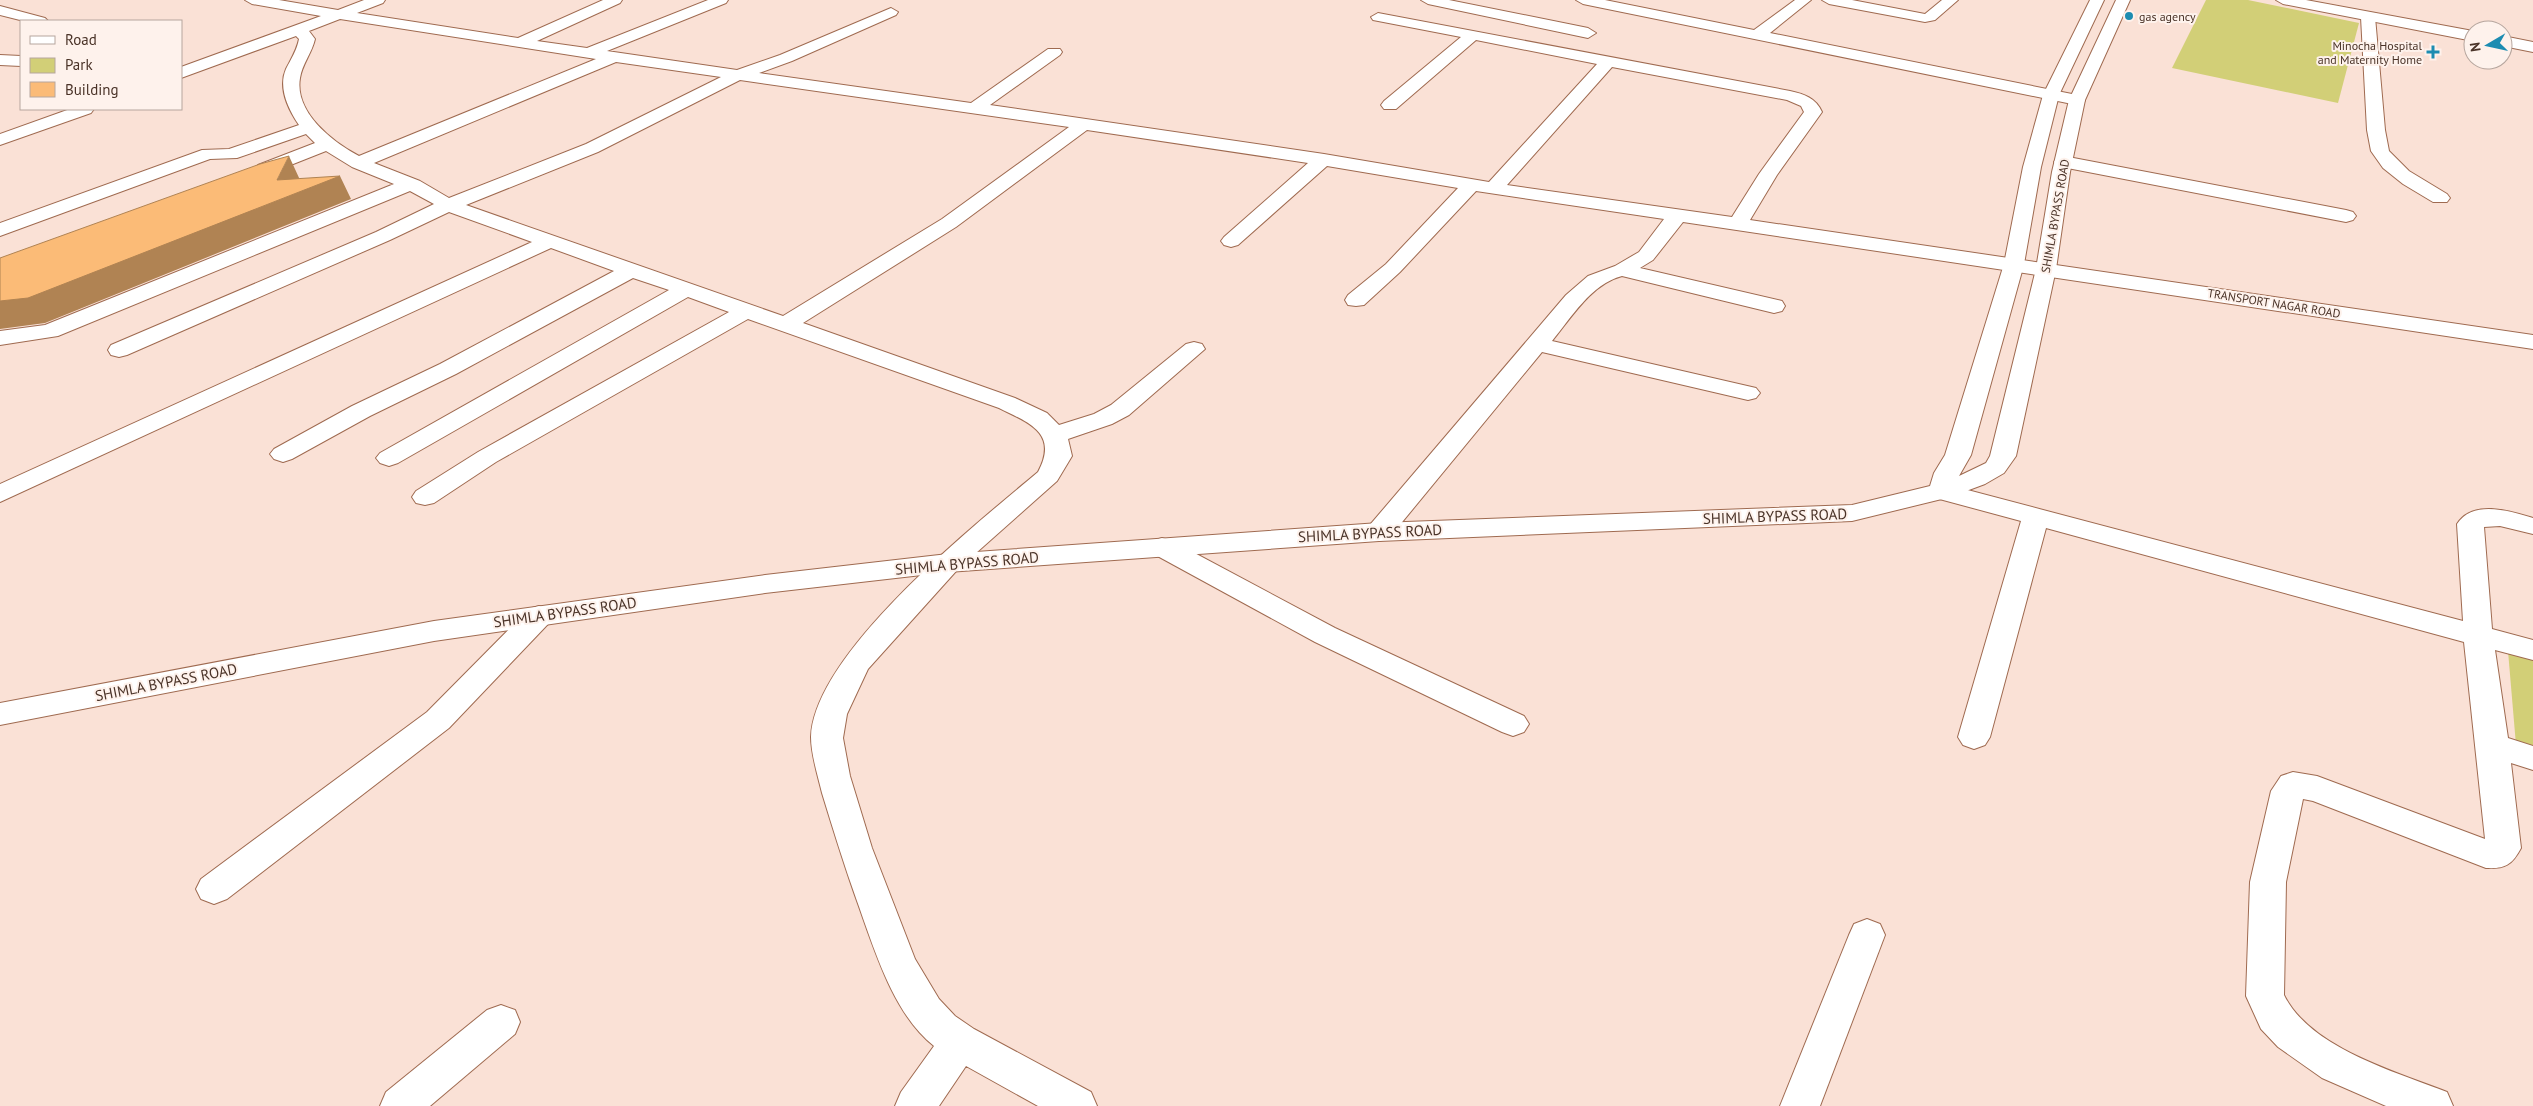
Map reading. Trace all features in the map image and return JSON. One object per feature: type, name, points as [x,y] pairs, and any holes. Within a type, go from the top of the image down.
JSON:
[{"type":"main road","name":"TRANSPORT NAGAR ROAD","points":[[252,0],[337,15],[587,53],[1085,123],[1324,159],[1472,185],[2533,342]]},
{"type":"main road","points":[[182,73],[378,0]]},
{"type":"main road","points":[[520,42],[615,0]]},
{"type":"main road","points":[[587,53],[721,0]]},
{"type":"main road","points":[[1428,0],[1588,33]]},
{"type":"main road","points":[[1583,0],[1759,34],[2077,100]]},
{"type":"main road","points":[[1759,34],[1804,0]]},
{"type":"main road","points":[[1829,0],[1925,18],[1930,17],[1951,0]]},
{"type":"main road","points":[[2097,0],[2051,95],[2032,167],[2014,264],[1958,455],[1947,473],[1941,491],[2533,650]]},
{"type":"main road","name":"SHIMLA BYPASS ROAD","points":[[0,714],[434,631],[765,584],[948,563],[1379,532],[1852,513],[1941,491],[1976,479],[1995,468],[2003,456],[2046,269],[2064,162],[2077,100],[2123,0]]},
{"type":"main road","points":[[2283,0],[2463,34]]},
{"type":"main road","points":[[2326,0],[2463,25]]},
{"type":"main road","points":[[1673,17],[1687,6]]},
{"type":"main road","points":[[0,10],[36,20]]},
{"type":"main road","points":[[119,350],[383,236],[448,204],[592,148],[738,75],[786,58],[891,12]]},
{"type":"main road","points":[[1378,17],[1790,96],[1810,104],[1813,112],[1768,174],[1738,223]]},
{"type":"main road","points":[[2368,17],[2376,108],[2374,131],[2378,146],[2390,164],[2406,178],[2440,198]]},
{"type":"main road","points":[[299,29],[307,39],[306,48],[293,72],[290,83],[300,116],[309,128],[328,144],[358,163],[410,184],[448,204],[1008,403],[1038,418],[1055,435],[1060,456],[1048,476],[948,563],[857,662],[831,714],[827,738],[834,776],[855,848],[899,965],[925,1011],[941,1028],[960,1042],[1077,1106]]},
{"type":"main road","points":[[2513,34],[2533,38]]},
{"type":"main road","points":[[1390,105],[1473,35]]},
{"type":"main road","points":[[2513,43],[2533,47]]},
{"type":"main road","points":[[975,108],[1054,52]]},
{"type":"main road","points":[[358,163],[615,57]]},
{"type":"main road","points":[[0,60],[20,60]]},
{"type":"main road","points":[[1494,188],[1607,62]]},
{"type":"main road","points":[[0,140],[82,110]]},
{"type":"main road","points":[[786,324],[949,223],[1085,123]]},
{"type":"main road","points":[[0,230],[208,154],[231,154],[309,128]]},
{"type":"main road","points":[[256,184],[274,177],[265,169],[328,144]]},
{"type":"main road","points":[[1231,241],[1324,159]]},
{"type":"main road","points":[[2064,162],[2346,216]]},
{"type":"main road","points":[[0,338],[50,331],[410,184]]},
{"type":"main road","points":[[1356,300],[1394,268],[1472,185]]},
{"type":"main road","points":[[1379,532],[1535,344],[1595,280],[1622,270],[1646,256],[1678,214]]},
{"type":"main road","points":[[0,494],[550,241]]},
{"type":"main road","points":[[283,454],[361,410],[448,369],[633,269]]},
{"type":"main road","points":[[1622,270],[1774,306]]},
{"type":"main road","points":[[389,458],[687,289]]},
{"type":"main road","points":[[425,497],[486,457],[746,311]]},
{"type":"main road","points":[[1535,344],[1748,393]]},
{"type":"main road","points":[[1055,435],[1103,419],[1120,410],[1194,349]]},
{"type":"main road","points":[[1974,737],[2036,515]]},
{"type":"main road","points":[[2433,1106],[2341,1066],[2306,1047],[2279,1022],[2268,1006],[2265,996],[2268,882],[2288,791],[2293,784],[2317,789],[2486,854],[2499,855],[2504,848],[2493,745],[2478,634],[2470,524],[2473,520],[2488,517],[2533,526]]},
{"type":"main road","points":[[1162,548],[1317,631],[1512,724]]},
{"type":"main road","points":[[214,889],[438,720],[539,616]]},
{"type":"main road","points":[[2493,745],[2533,758]]},
{"type":"main road","points":[[1800,1106],[1867,935]]},
{"type":"main road","points":[[400,1106],[501,1022]]},
{"type":"main road","points":[[915,1106],[960,1042]]},
{"type":"green space","points":[[2206,0],[2248,0],[2359,23],[2338,103],[2172,68]]},
{"type":"green space","points":[[2508,651],[2533,658],[2533,751],[2516,745]]},
{"type":"building","points":[[289,156],[277,180],[340,176],[28,298],[0,301],[0,258],[260,164]]},
{"type":"place","name":"gas agency","points":[[2129,16]]},
{"type":"place","name":"Minocha Hospital and Maternity Home","points":[[2433,52]]}]
